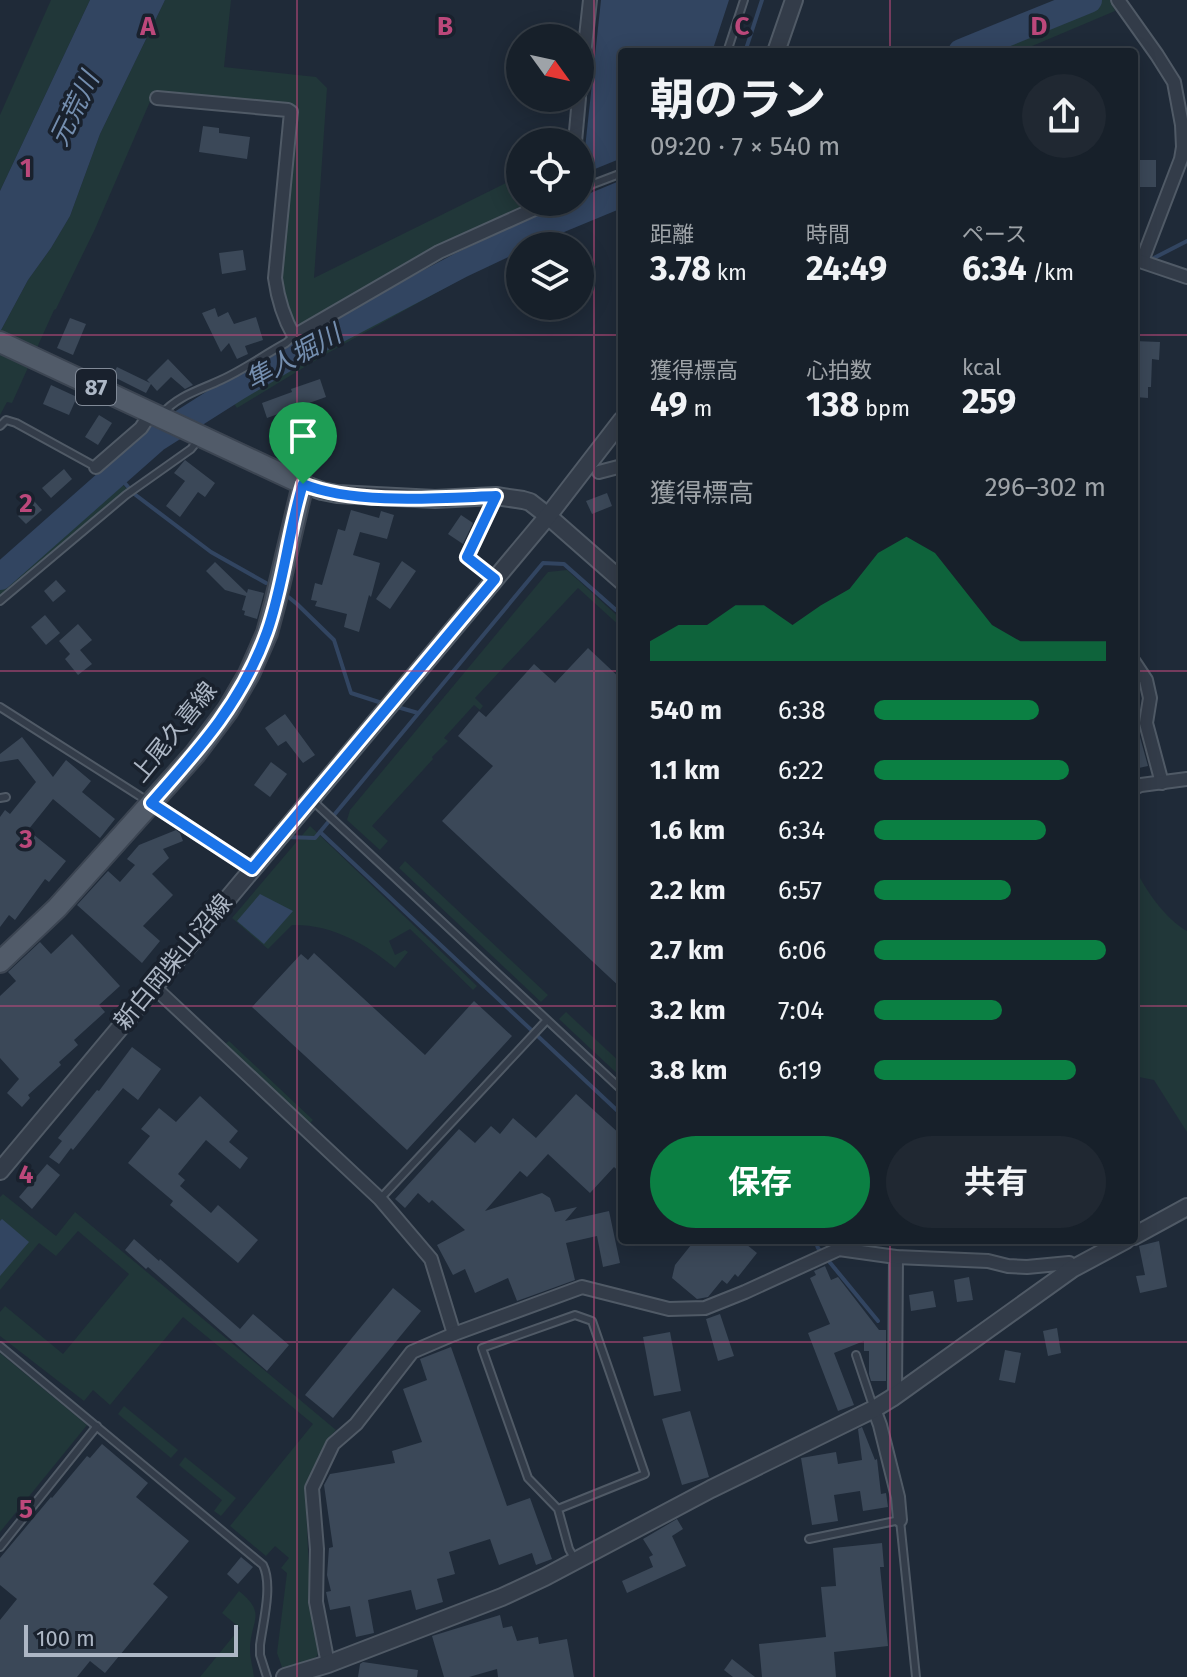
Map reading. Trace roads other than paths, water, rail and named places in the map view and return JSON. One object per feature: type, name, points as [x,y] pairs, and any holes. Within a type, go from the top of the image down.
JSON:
[{"type":"main road","name":"87","points":[[0,342],[303,484]]},
{"type":"main road","name":"上尾久喜線","points":[[0,962],[57,908],[217,726],[249,674],[267,633],[303,484]]},
{"type":"street","points":[[587,24],[590,0]]},
{"type":"street","points":[[777,48],[794,0]]},
{"type":"street","points":[[1119,2],[1174,82],[1182,125],[1181,159],[1138,260],[1187,277]]},
{"type":"street","points":[[157,98],[291,112],[275,278],[278,303],[294,336],[439,252],[519,216]]},
{"type":"street","points":[[96,467],[157,416]]},
{"type":"street","name":"新白岡柴山沼線","points":[[0,1171],[548,516],[618,425]]},
{"type":"street","points":[[599,472],[618,467]]},
{"type":"street","points":[[303,484],[322,491],[351,495],[435,499],[496,496],[530,502],[618,577]]},
{"type":"street","points":[[495,579],[467,557],[496,496]]},
{"type":"street","points":[[1138,668],[1146,680],[1150,698],[1146,723],[1162,783]]},
{"type":"street","points":[[1138,786],[1187,779]]},
{"type":"street","points":[[151,803],[252,869]]},
{"type":"street","points":[[153,986],[380,1199],[431,1259],[454,1334]]},
{"type":"street","points":[[1138,1234],[1187,1207]]},
{"type":"street","points":[[285,1677],[328,1664],[502,1597],[874,1409],[1072,1269],[1119,1244]]},
{"type":"street","points":[[328,1664],[316,1602],[317,1549],[312,1488],[333,1444],[356,1424],[412,1352],[582,1287],[669,1309],[705,1308],[839,1249],[896,1257],[988,1261],[1008,1266],[1069,1263],[1072,1269]]},
{"type":"street","points":[[895,1396],[896,1257]]},
{"type":"street","points":[[874,1409],[898,1497],[900,1520]]},
{"type":"lane","points":[[728,48],[744,0]]},
{"type":"lane","points":[[594,184],[618,175]]},
{"type":"lane","points":[[157,416],[175,402],[205,385],[219,381],[294,336]]},
{"type":"lane","points":[[0,426],[6,420],[16,423],[96,467]]},
{"type":"lane","points":[[0,601],[126,495],[191,449],[201,437]]},
{"type":"lane","points":[[0,707],[151,803]]},
{"type":"lane","points":[[310,799],[618,1086]]},
{"type":"lane","points":[[380,1199],[546,1021]]},
{"type":"lane","points":[[558,1509],[645,1474],[592,1321],[575,1315],[482,1348],[528,1478],[558,1509],[575,1561]]},
{"type":"lane","points":[[0,1346],[263,1565],[267,1585],[260,1655],[267,1677]]},
{"type":"lane","points":[[856,1355],[874,1409]]},
{"type":"lane","points":[[0,1547],[97,1426]]},
{"type":"lane","points":[[809,1539],[900,1520],[916,1677]]},
{"type":"water","name":"元荒川","points":[[90,0],[165,0],[100,134],[70,216],[28,280],[0,332],[0,191]]},
{"type":"water","points":[[601,0],[729,0],[713,48],[618,48],[618,160],[594,169],[594,128],[587,128],[589,112],[594,112],[594,65]]},
{"type":"water","points":[[260,894],[293,911],[264,944],[237,921]]},
{"type":"water","points":[[2,1219],[29,1242],[0,1276],[0,1221]]},
{"type":"waterway","points":[[746,48],[762,0]]},
{"type":"waterway","name":"隼人堀川","points":[[971,48],[1089,0]]},
{"type":"waterway","name":"隼人堀川","points":[[0,577],[156,439],[238,387],[304,348],[461,265],[618,196]]},
{"type":"waterway","points":[[1150,260],[1187,241]]},
{"type":"waterway","points":[[117,474],[129,488]]},
{"type":"waterway","points":[[133,493],[211,552],[266,583]]},
{"type":"waterway","points":[[286,837],[315,838],[543,563],[564,564],[616,610],[618,608]]},
{"type":"waterway","points":[[286,595],[334,640],[351,693],[385,704]]},
{"type":"waterway","points":[[394,706],[418,713]]},
{"type":"waterway","points":[[320,832],[618,1111]]},
{"type":"waterway","points":[[816,1244],[878,1321]]}]
